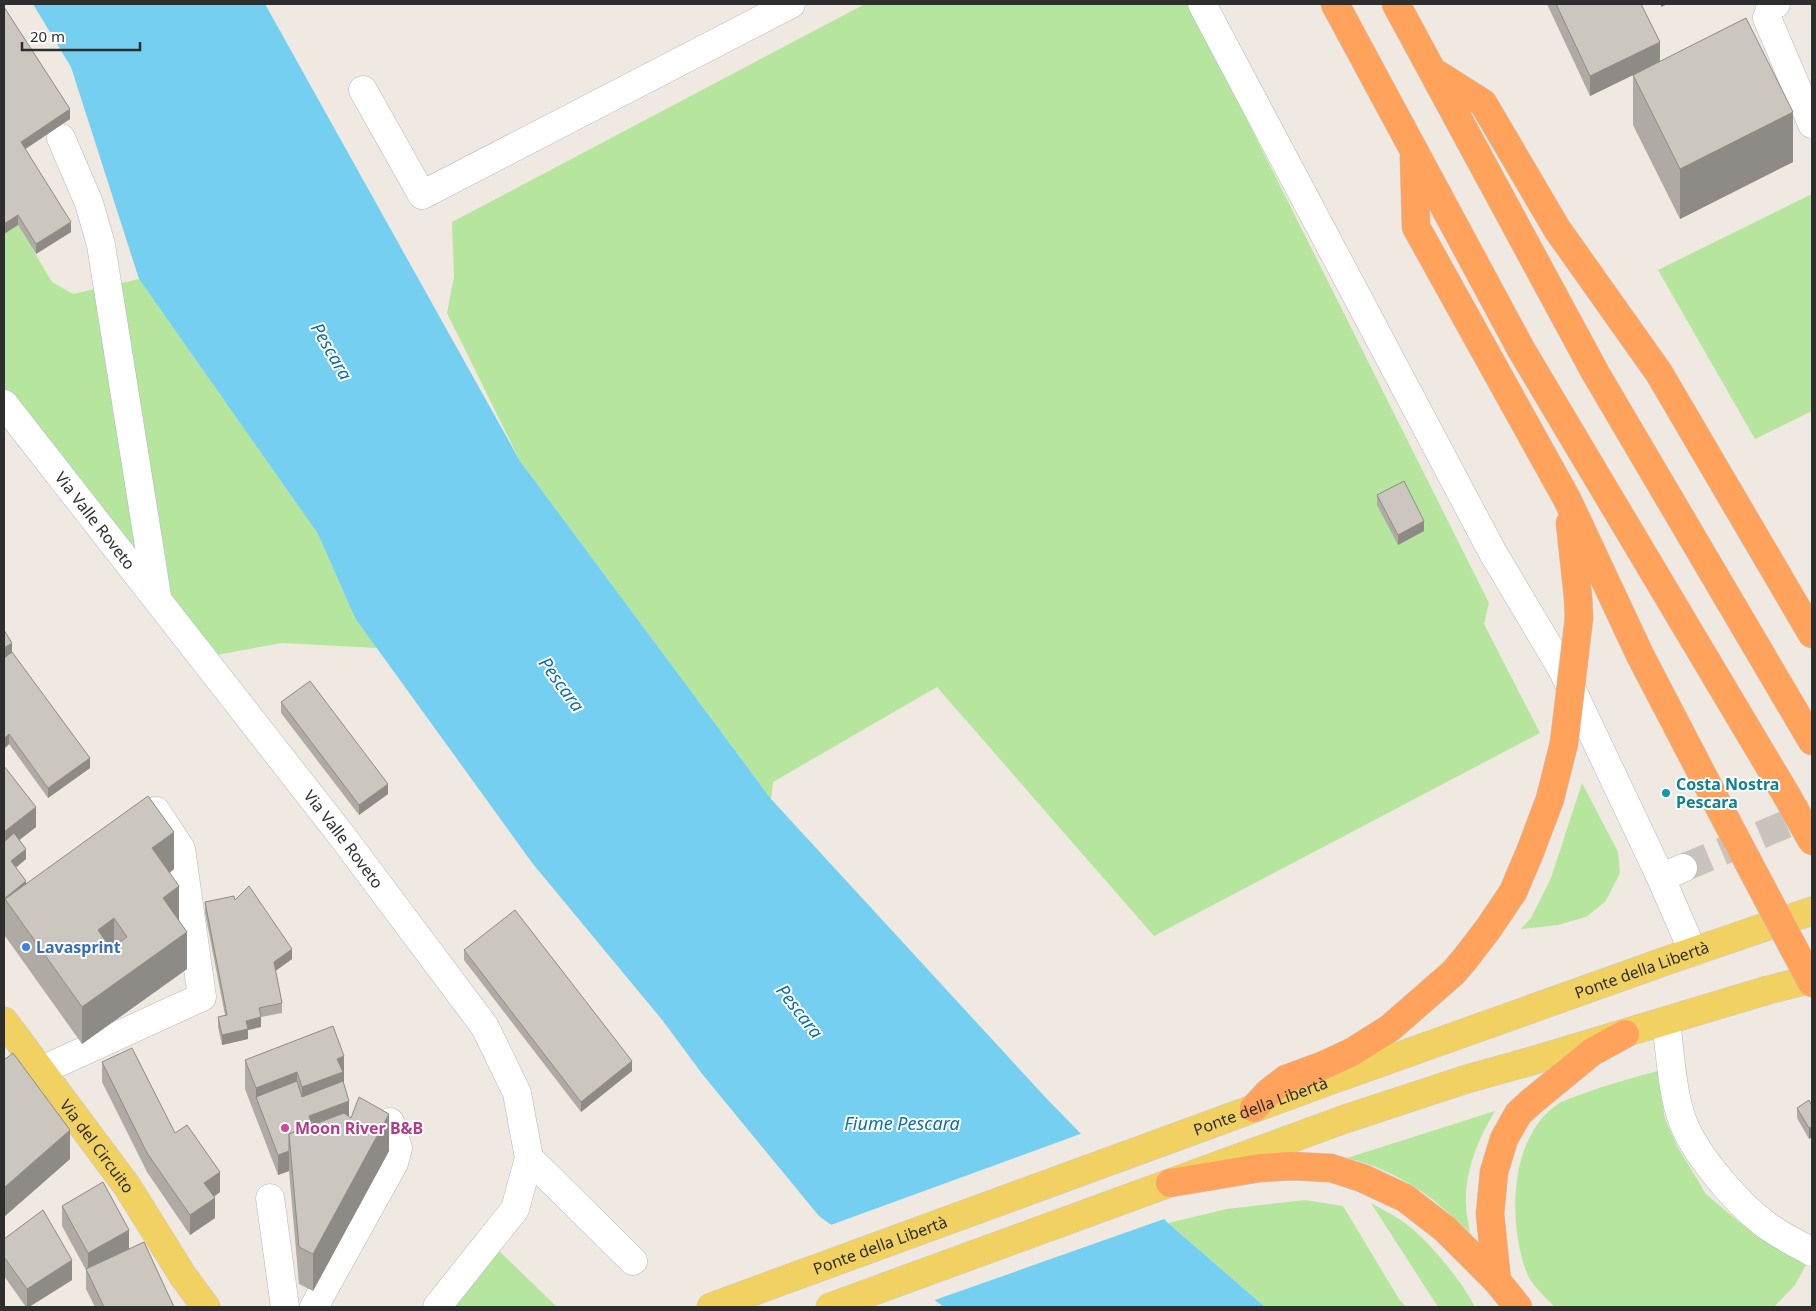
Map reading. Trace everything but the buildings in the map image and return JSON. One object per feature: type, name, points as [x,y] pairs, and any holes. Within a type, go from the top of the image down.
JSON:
[{"type":"highway","points":[[1335,4],[1522,352],[1812,841]]},
{"type":"highway","points":[[1396,4],[1596,374],[1812,740]]},
{"type":"highway","points":[[1433,71],[1483,103],[1557,228],[1659,373],[1812,634]]},
{"type":"highway","points":[[1414,150],[1416,228],[1568,499],[1640,655],[1812,983]]},
{"type":"highway","points":[[1254,1108],[1269,1092],[1286,1079],[1326,1073],[1352,1052],[1390,1028],[1453,973],[1488,929],[1513,892],[1550,798],[1564,744],[1579,618],[1568,499]]},
{"type":"highway","points":[[1497,1281],[1490,1214],[1494,1172],[1504,1139],[1518,1114],[1531,1102],[1592,1052],[1624,1034]]},
{"type":"highway","points":[[1170,1183],[1260,1168],[1291,1166],[1331,1168],[1362,1178],[1405,1198],[1445,1229],[1497,1281],[1518,1307]]},
{"type":"main road","name":"Ponte della Libertà","points":[[1326,1073],[1812,911]]},
{"type":"main road","points":[[830,1307],[1345,1119],[1467,1079],[1768,990],[1812,979]]},
{"type":"main road","name":"Via del Circuito","points":[[4,1021],[127,1186],[183,1276],[206,1307]]},
{"type":"main road","name":"Ponte della Libertà","points":[[711,1307],[1254,1108]]},
{"type":"main road","name":"Via del Circuito","points":[[183,1276],[196,1307]]},
{"type":"street","points":[[362,90],[422,195],[791,4]]},
{"type":"street","points":[[1202,4],[1493,553],[1562,669],[1672,873],[1693,952]]},
{"type":"street","points":[[1776,4],[1771,6],[1767,18],[1812,124]]},
{"type":"street","points":[[61,138],[89,203],[101,245],[157,600]]},
{"type":"street","name":"Via Valle Roveto","points":[[4,404],[342,836],[485,1027],[517,1093],[530,1158],[515,1209],[436,1307]]},
{"type":"street","points":[[40,1071],[202,998],[181,849],[156,811],[133,829]]},
{"type":"street","points":[[1666,1021],[1676,1095],[1683,1121],[1693,1142],[1710,1169],[1768,1227],[1812,1252]]},
{"type":"street","points":[[314,1307],[394,1163],[398,1148],[390,1122]]},
{"type":"street","points":[[530,1158],[633,1261]]},
{"type":"street","points":[[270,1198],[285,1307]]},
{"type":"green space","points":[[865,4],[1189,4],[1489,603],[1484,624],[1540,733],[1154,936],[937,687],[773,782],[771,799],[520,461],[447,313],[454,277],[452,222]]},
{"type":"green space","points":[[1812,194],[1812,411],[1755,439],[1658,270]]},
{"type":"green space","points":[[18,225],[52,282],[73,294],[139,279],[318,534],[355,618],[377,648],[282,643],[210,656],[4,392],[4,234]]},
{"type":"green space","points":[[1582,783],[1618,852],[1620,873],[1605,902],[1586,917],[1558,925],[1521,929],[1531,918],[1551,878]]},
{"type":"green space","points":[[1666,1069],[1660,1086],[1665,1119],[1677,1146],[1706,1194],[1739,1222],[1806,1265],[1795,1285],[1774,1307],[1555,1307],[1528,1276],[1521,1255],[1517,1232],[1515,1207],[1517,1182],[1522,1158],[1531,1136],[1544,1117],[1561,1102],[1634,1077]]},
{"type":"green space","points":[[1495,1111],[1473,1157],[1467,1181],[1466,1213],[1470,1233],[1429,1196],[1414,1186],[1383,1170],[1347,1158]]},
{"type":"green space","points":[[1305,1200],[1343,1206],[1399,1299],[1406,1307],[1265,1307],[1168,1223],[1227,1209]]},
{"type":"green space","points":[[1371,1203],[1402,1221],[1422,1238],[1452,1272],[1475,1307],[1438,1307]]},
{"type":"green space","points":[[497,1249],[557,1307],[455,1307]]},
{"type":"water","name":"Fiume Pescara","points":[[33,4],[265,4],[520,461],[771,799],[1046,1098],[1168,1223],[1265,1307],[944,1307],[819,1216],[703,1075],[663,1021],[533,864],[355,618],[318,534],[139,279],[71,67]]},
{"type":"pier","points":[[1083,1133],[1167,1218],[932,1301],[828,1226]]},
{"type":"tunnel","points":[[1683,868],[1812,813]]},
{"type":"place","name":"Costa Nostra Pescara","points":[[1666,793]]},
{"type":"place","name":"Lavasprint","points":[[26,947]]},
{"type":"place","name":"Moon River B&B","points":[[285,1128]]},
{"type":"water label","name":"Pescara","points":[[332,351]]},
{"type":"water label","name":"Pescara","points":[[562,684]]},
{"type":"water label","name":"Pescara","points":[[800,1011]]}]
